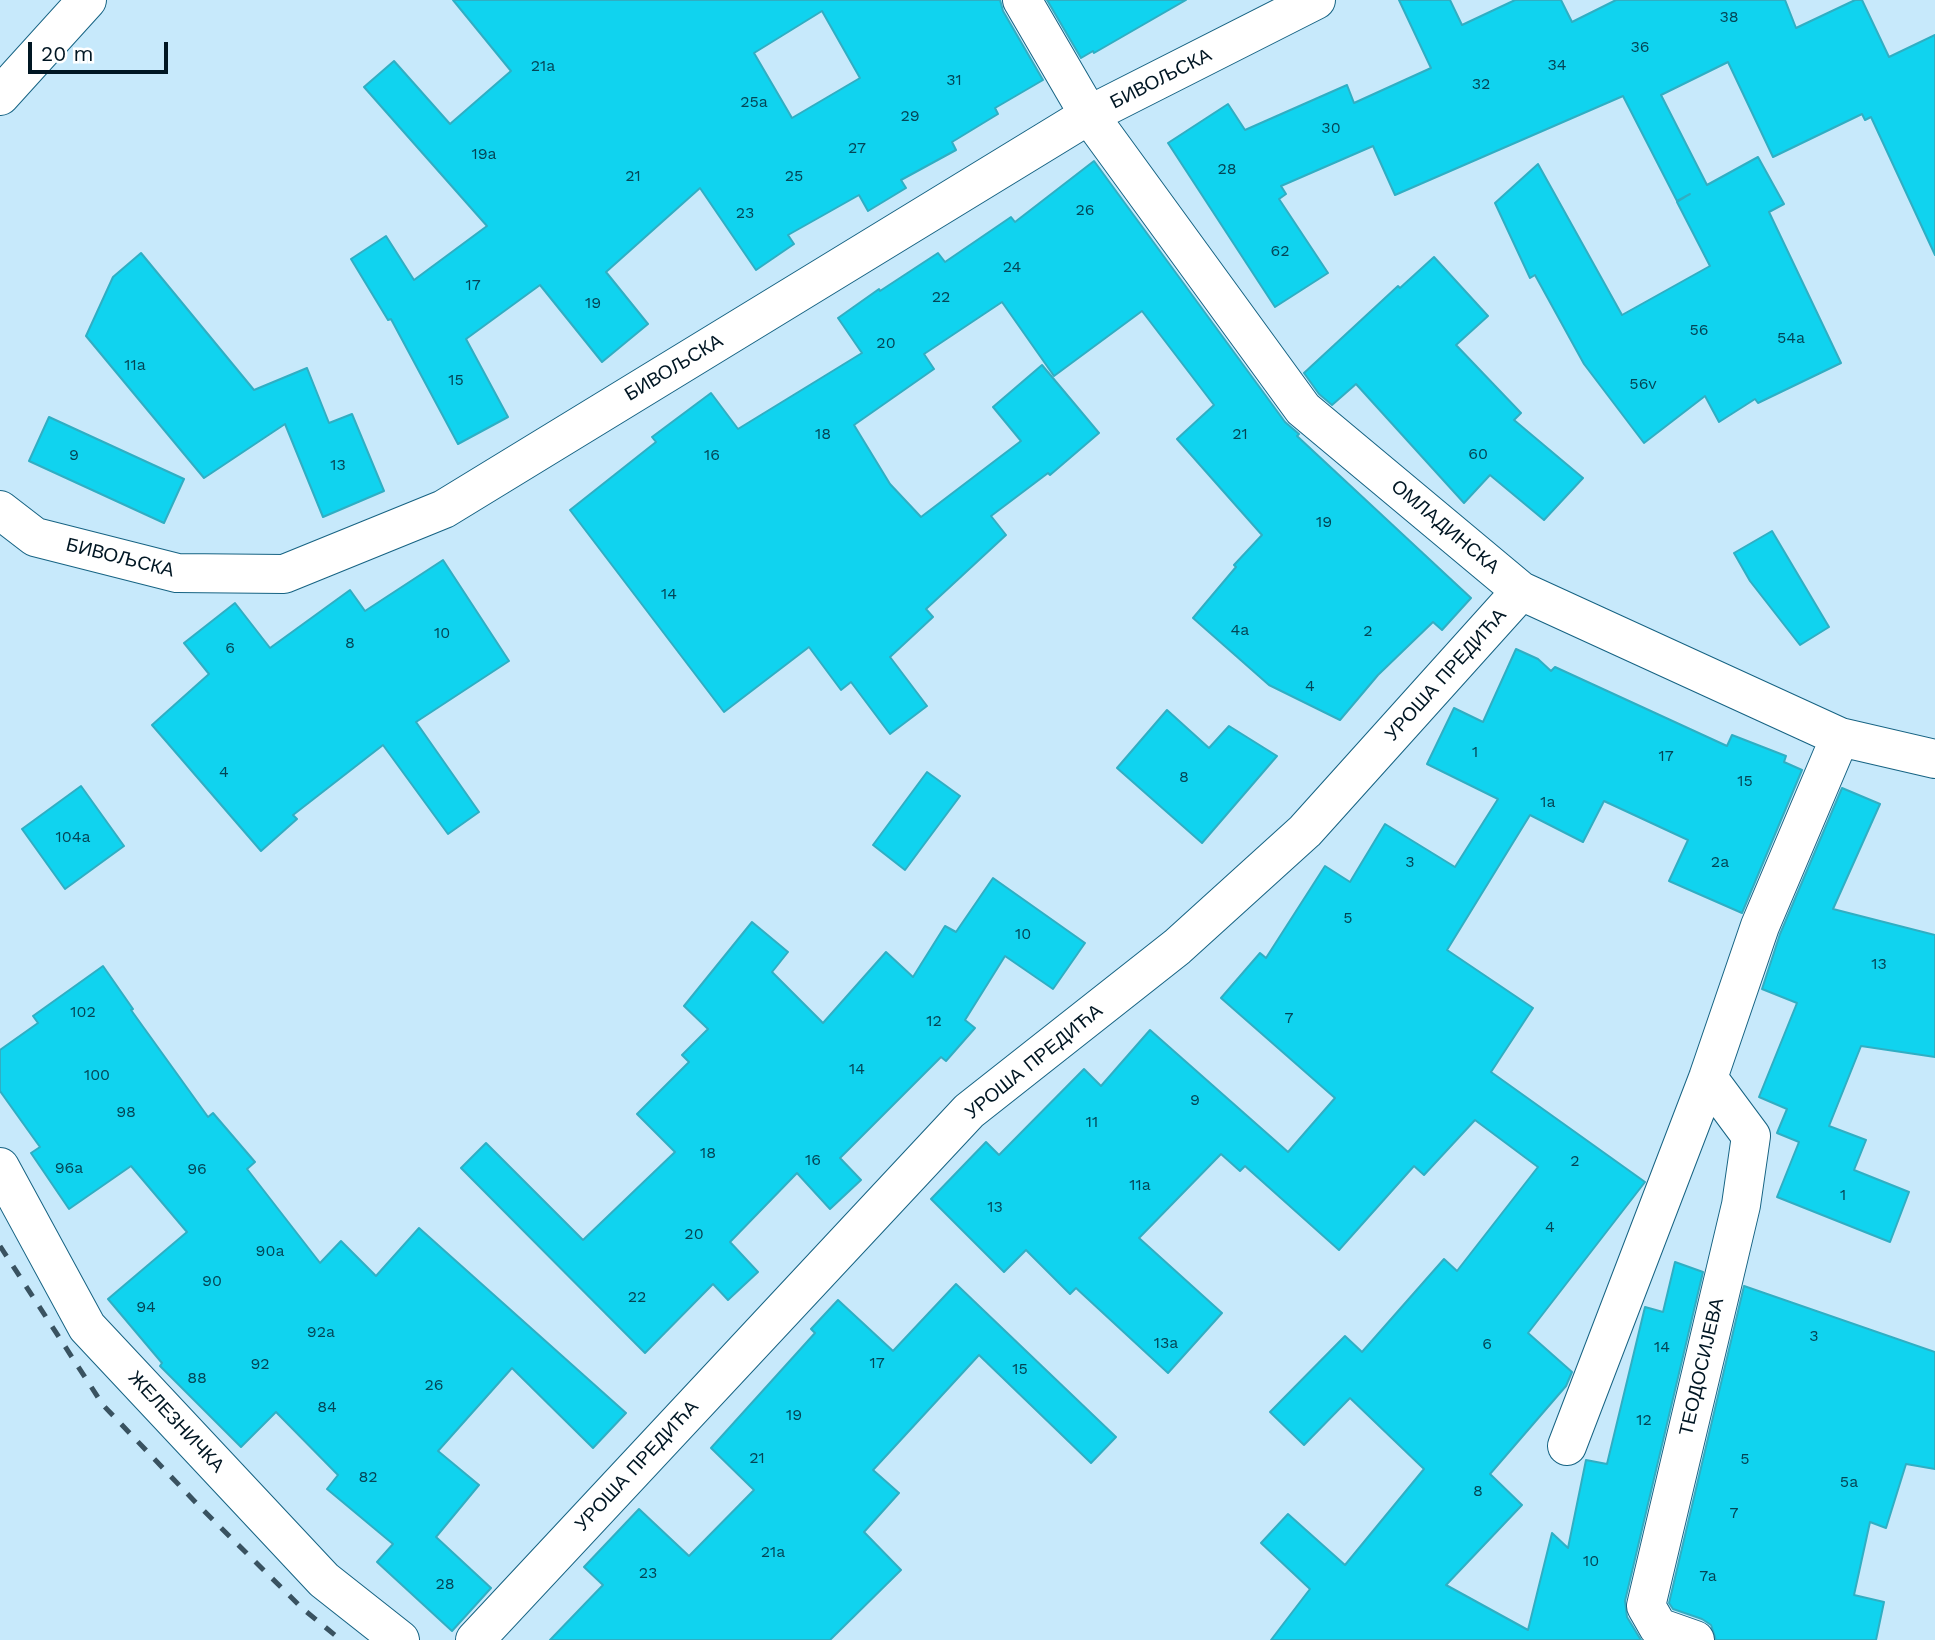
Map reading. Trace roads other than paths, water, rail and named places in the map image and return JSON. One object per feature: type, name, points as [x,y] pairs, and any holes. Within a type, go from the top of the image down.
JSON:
[{"type":"street","points":[[0,96],[87,0]]},
{"type":"street","name":"ОМЛАДИНСКА","points":[[1022,0],[1089,115],[1303,408],[1521,591],[1840,737],[1935,759]]},
{"type":"street","name":"БИВОЉСКА","points":[[0,510],[35,537],[177,573],[284,574],[444,509],[1089,115],[1316,0]]},
{"type":"street","name":"УРОША ПРЕДИЋА","points":[[475,1640],[969,1111],[1177,947],[1305,831],[1521,591]]},
{"type":"street","points":[[1567,1446],[1708,1077],[1760,926],[1840,737]]},
{"type":"street","name":"ТЕОДОСИЈЕВА","points":[[1695,1640],[1658,1627],[1646,1606],[1741,1205],[1751,1136],[1708,1077]]},
{"type":"street","name":"ЖЕЛЕЗНИЧКА","points":[[0,1167],[87,1327],[324,1580],[400,1640]]},
{"type":"railway","points":[[0,1246],[103,1405],[200,1507],[303,1609],[341,1640]]}]
